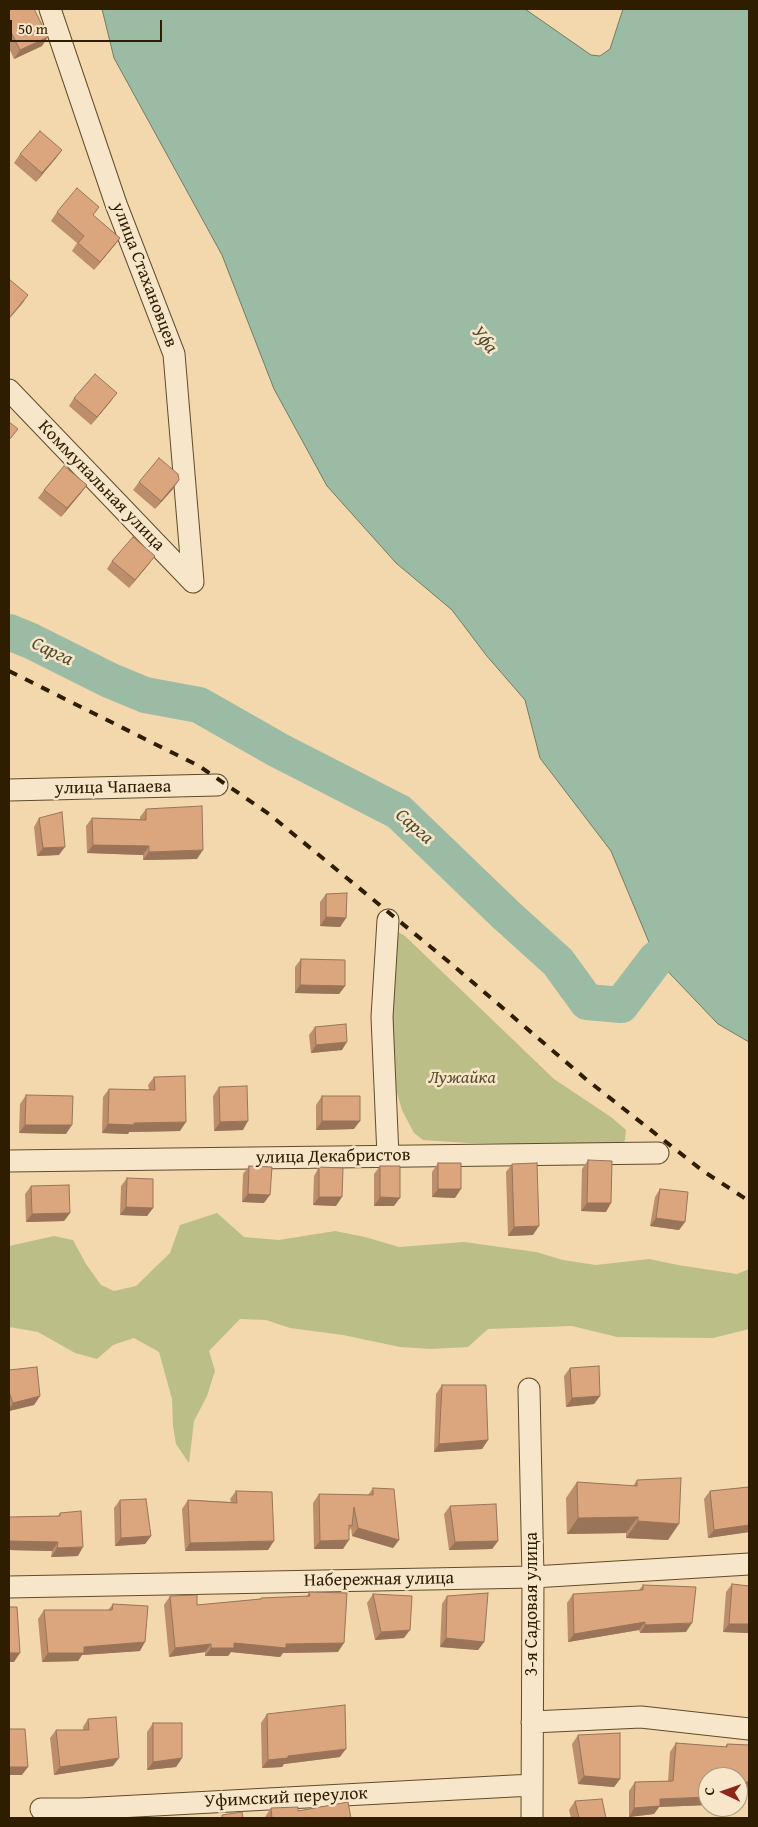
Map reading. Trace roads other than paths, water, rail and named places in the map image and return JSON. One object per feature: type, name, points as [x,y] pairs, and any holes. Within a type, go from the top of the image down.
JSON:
[{"type":"street","name":"улица Стахановцев","points":[[50,9],[116,204],[174,354],[193,582]]},
{"type":"street","name":"Коммунальная улица","points":[[9,390],[193,582]]},
{"type":"street","name":"улица Чапаева","points":[[9,790],[217,785]]},
{"type":"street","points":[[388,920],[382,1017],[388,1156]]},
{"type":"street","name":"улица Декабристов","points":[[9,1161],[658,1153]]},
{"type":"street","name":"3-я Садовая улица","points":[[529,1389],[533,1577],[532,1818]]},
{"type":"street","name":"Набережная улица","points":[[9,1587],[533,1577],[749,1564]]},
{"type":"street","points":[[532,1722],[641,1717],[749,1729]]},
{"type":"street","name":"Уфимский переулок","points":[[40,1809],[80,1814],[532,1785]]},
{"type":"water","name":"Уфа","points":[[102,9],[525,9],[591,55],[600,56],[610,49],[623,9],[749,9],[749,1042],[718,1024],[656,959],[611,851],[540,758],[525,700],[486,655],[452,610],[396,563],[327,486],[274,389],[222,255],[114,58]]},
{"type":"waterway","name":"Сарга","points":[[9,632],[109,680],[145,695],[199,705],[278,750],[399,812],[558,962],[587,1002],[621,1005],[656,959],[749,894]]},
{"type":"railway","points":[[9,671],[199,766],[269,814],[449,962],[587,1080],[703,1171],[749,1201]]},
{"type":"park label","name":"Лужайка","points":[[462,1078]]}]
